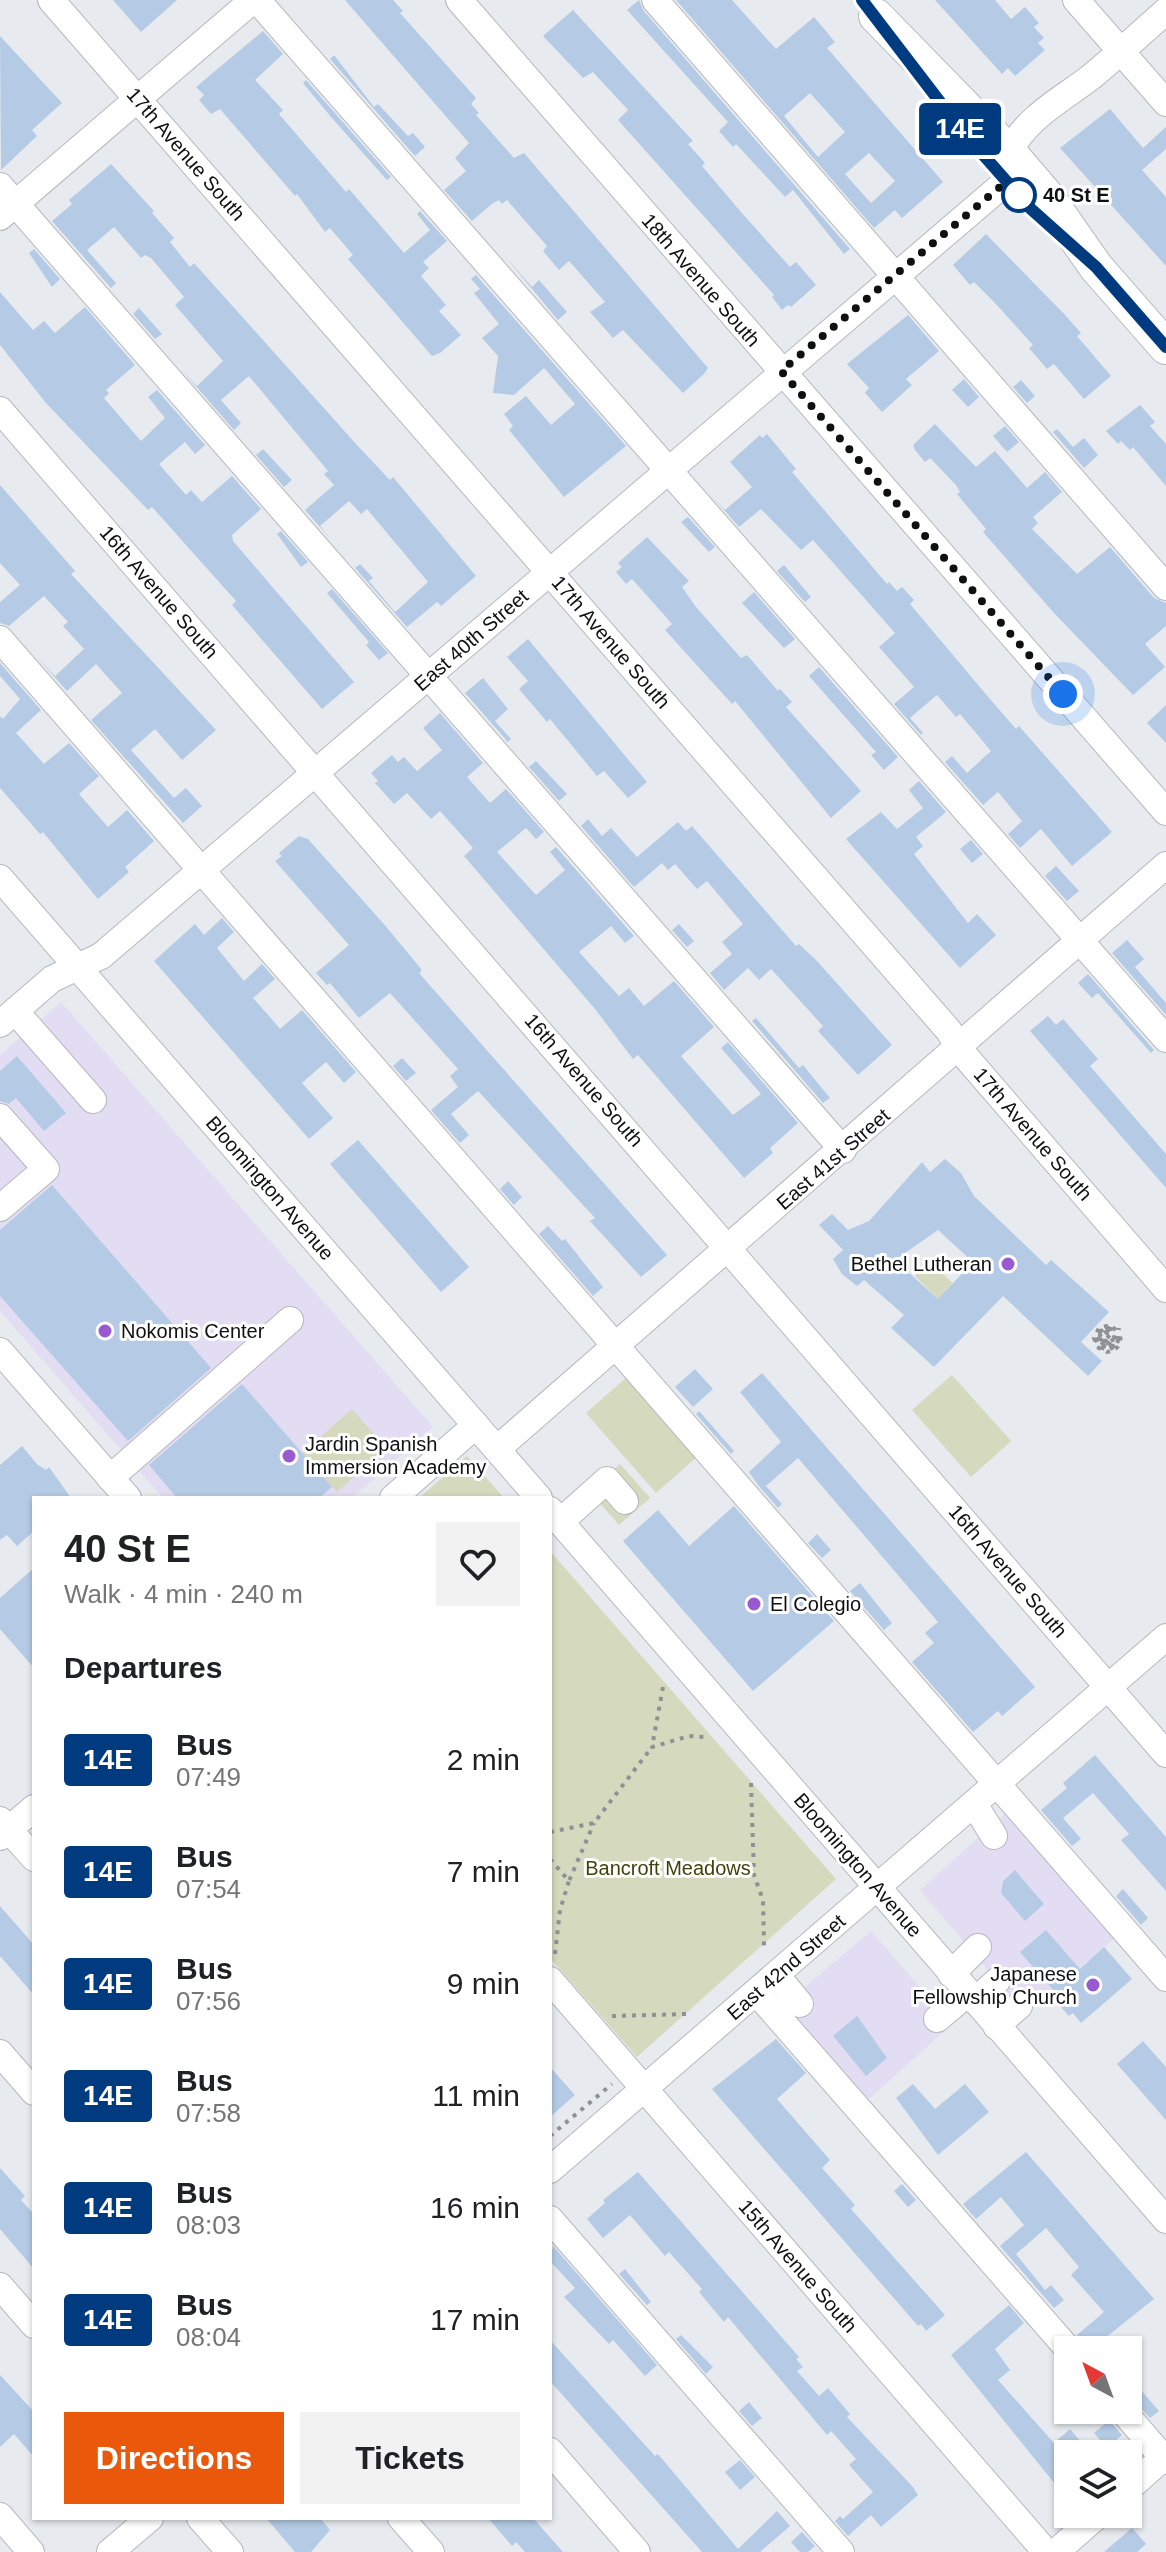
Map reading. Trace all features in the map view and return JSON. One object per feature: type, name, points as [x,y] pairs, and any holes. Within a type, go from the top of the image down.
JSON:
[{"type":"main road","points":[[869,8],[963,132],[1045,194],[1096,267],[1166,347]]},
{"type":"street","name":"17th Avenue South","points":[[51,0],[947,1029],[959,1049],[1166,1289]]},
{"type":"street","points":[[843,1150],[429,678],[5,202],[138,99],[255,0],[1166,1039]]},
{"type":"street","name":"18th Avenue South","points":[[459,0],[1166,812]]},
{"type":"street","points":[[655,0],[1166,587]]},
{"type":"street","points":[[1076,0],[1166,103]]},
{"type":"street","name":"East 40th Street","points":[[8,1018],[52,979],[101,956],[203,871],[781,371],[944,237],[1008,166],[1018,134],[1046,108],[1091,77],[1166,11]]},
{"type":"street","name":"16th Avenue South","points":[[0,410],[730,1247],[1166,1754]]},
{"type":"street","points":[[0,639],[471,1184],[1166,1978]]},
{"type":"street","name":"East 41st Street","points":[[497,1449],[959,1049],[1166,865]]},
{"type":"street","name":"Bloomington Avenue","points":[[0,878],[537,1496]]},
{"type":"street","points":[[8,1018],[93,1100]]},
{"type":"street","points":[[0,1117],[46,1169],[0,1208]]},
{"type":"street","points":[[110,1478],[290,1320]]},
{"type":"street","points":[[0,1351],[126,1496]]},
{"type":"street","points":[[395,1496],[476,1425]]},
{"type":"street","points":[[555,1516],[607,1480],[625,1501]]},
{"type":"street","name":"Bloomington Avenue","points":[[555,1516],[1166,2220]]},
{"type":"street","name":"East 42nd Street","points":[[552,2168],[1166,1637]]},
{"type":"street","points":[[974,1804],[994,1836]]},
{"type":"street","points":[[32,1809],[3,1829],[32,1856]]},
{"type":"street","points":[[937,2019],[965,1990],[978,1947]]},
{"type":"street","points":[[965,1990],[997,1981]]},
{"type":"street","name":"15th Avenue South","points":[[552,1982],[1046,2552]]},
{"type":"street","points":[[767,1985],[800,2004]]},
{"type":"street","points":[[767,1985],[1057,2336]]},
{"type":"street","points":[[996,2026],[1019,2006]]},
{"type":"street","points":[[0,2053],[32,2090]]},
{"type":"street","points":[[552,2221],[841,2552]]},
{"type":"street","points":[[0,2286],[32,2323]]},
{"type":"street","points":[[1135,2424],[1165,2458],[1142,2477]]},
{"type":"street","points":[[552,2453],[637,2552]]},
{"type":"street","points":[[0,2516],[31,2552]]},
{"type":"street","points":[[110,2552],[148,2520]]},
{"type":"street","points":[[202,2520],[230,2552]]},
{"type":"street","points":[[403,2520],[431,2552]]},
{"type":"street","points":[[1056,2552],[1083,2528]]},
{"type":"path","points":[[1107,1338],[1111,1334],[1107,1331],[1100,1338],[1104,1344],[1113,1342],[1114,1339],[1107,1343],[1103,1340],[1107,1333],[1104,1339],[1107,1342],[1114,1337],[1115,1342],[1106,1347],[1102,1345],[1099,1338],[1103,1331],[1107,1330],[1114,1332],[1115,1328],[1102,1326],[1095,1334],[1095,1342],[1097,1347],[1107,1352],[1119,1345],[1120,1335],[1116,1346],[1108,1350],[1098,1345],[1096,1340],[1097,1333],[1105,1327],[1114,1329],[1103,1329],[1097,1336],[1101,1345],[1111,1348],[1117,1343],[1119,1328]]},
{"type":"path","points":[[555,1954],[560,1910],[569,1881],[594,1823],[652,1747],[663,1687]]},
{"type":"path","points":[[652,1747],[689,1736],[705,1737]]},
{"type":"path","points":[[751,1783],[754,1875],[763,1900],[764,1946]]},
{"type":"path","points":[[552,1832],[594,1823]]},
{"type":"path","points":[[552,1861],[569,1881]]},
{"type":"path","points":[[610,2016],[686,2014]]},
{"type":"path","points":[[552,2134],[613,2085]]},
{"type":"shaded area","points":[[61,1002],[433,1427],[354,1496],[161,1496],[0,1311],[0,1055]]},
{"type":"shaded area","points":[[1010,1809],[1118,1935],[1026,2015],[920,1890]]},
{"type":"shaded area","points":[[871,1931],[952,2024],[860,2107],[777,2011]]},
{"type":"green space","points":[[929,1262],[953,1283],[938,1299],[915,1276]]},
{"type":"green space","points":[[952,1375],[1011,1441],[971,1477],[912,1410]]},
{"type":"green space","points":[[627,1377],[697,1457],[656,1493],[586,1413]]},
{"type":"green space","points":[[352,1409],[386,1448],[337,1492],[302,1453]]},
{"type":"green space","points":[[467,1456],[502,1496],[421,1496]]},
{"type":"green space","points":[[620,1464],[650,1498],[619,1525],[589,1491]]},
{"type":"green space","name":"Bancroft Meadows","points":[[552,1553],[836,1879],[637,2057],[552,1960]]},
{"type":"building","points":[[113,0],[177,0],[141,32]]},
{"type":"building","points":[[345,0],[393,0],[403,11],[400,13],[476,98],[471,104],[479,113],[476,115],[514,158],[524,153],[708,368],[704,374],[683,393],[623,330],[613,338],[590,312],[605,302],[569,261],[559,270],[543,251],[547,246],[507,200],[502,204],[499,200],[493,203],[472,221],[444,190],[466,171],[455,158],[469,143]]},
{"type":"building","points":[[639,0],[643,10],[850,249],[844,254],[793,190],[785,197],[736,144],[733,147],[719,131],[728,122],[627,10]]},
{"type":"building","points":[[676,0],[732,0],[776,49],[814,17],[835,42],[827,48],[943,182],[902,218],[895,210],[874,228]],"holes":[[[810,93],[845,132],[818,157],[784,116]],[[869,153],[895,181],[871,203],[845,174]]]},
{"type":"building","points":[[935,0],[995,0],[1011,19],[1025,7],[1039,23],[1034,27],[1044,38],[1038,43],[1045,50],[1015,76],[1008,68],[1002,74]]},
{"type":"building","points":[[573,10],[693,141],[688,144],[705,163],[702,166],[741,212],[790,267],[796,262],[816,285],[791,307],[788,305],[782,310],[772,297],[774,295],[618,120],[628,110],[593,72],[583,78],[543,36]]},
{"type":"building","points":[[263,31],[283,54],[255,80],[283,110],[279,114],[346,192],[349,189],[404,253],[430,230],[417,214],[420,211],[447,241],[423,262],[429,268],[421,276],[446,305],[439,311],[461,335],[440,353],[432,356],[348,259],[353,255],[330,228],[325,232],[297,194],[295,196],[220,109],[211,114],[199,100],[204,95],[196,87]]},
{"type":"building","points":[[0,36],[62,103],[32,130],[37,136],[1,170]]},
{"type":"building","points":[[334,55],[374,107],[378,104],[408,136],[413,133],[425,147],[415,156],[330,59]]},
{"type":"building","points":[[306,80],[391,177],[387,180],[331,117],[303,83]]},
{"type":"building","points":[[1110,109],[1143,148],[1166,127],[1166,149],[1142,170],[1166,197],[1166,266],[1060,148]]},
{"type":"building","points":[[111,164],[154,211],[152,213],[174,238],[170,242],[190,267],[194,263],[357,445],[390,480],[393,477],[476,576],[441,606],[437,602],[407,627],[355,568],[360,564],[373,578],[369,581],[395,612],[428,582],[367,509],[361,514],[349,501],[320,526],[332,541],[305,510],[334,485],[324,474],[328,471],[249,376],[221,400],[241,423],[234,430],[181,369],[197,386],[223,361],[175,305],[184,297],[151,258],[145,255],[141,258],[114,227],[87,250],[116,283],[111,288],[52,221],[72,204],[69,200]]},
{"type":"building","points":[[986,234],[1081,333],[1077,336],[1111,376],[1084,399],[1054,364],[1047,369],[1029,348],[1033,345],[974,282],[970,285],[953,265]]},
{"type":"building","points":[[34,249],[60,279],[52,287],[29,253]]},
{"type":"building","points":[[502,253],[532,287],[539,280],[567,312],[558,320]]},
{"type":"building","points":[[476,275],[626,446],[564,497],[509,430],[513,426],[504,414],[526,396],[551,425],[575,404],[544,368],[514,395],[493,393],[498,356],[482,338],[499,324],[474,293],[480,289],[471,279]]},
{"type":"building","points":[[0,292],[33,330],[44,321],[55,333],[85,307],[135,365],[106,390],[109,393],[104,398],[141,441],[165,418],[148,397],[157,390],[205,445],[195,454],[185,442],[159,464],[186,495],[191,490],[202,502],[232,476],[261,509],[232,535],[233,541],[354,682],[322,709],[232,605],[236,601],[152,507],[148,510],[46,403],[0,345]]},
{"type":"building","points":[[139,308],[162,334],[155,339],[133,314]]},
{"type":"building","points":[[908,315],[939,351],[906,379],[912,385],[882,412],[865,393],[869,388],[847,364]]},
{"type":"building","points":[[964,379],[979,397],[968,407],[952,390]]},
{"type":"building","points":[[1021,380],[1035,396],[1027,403],[1013,387]]},
{"type":"building","points":[[1140,405],[1155,422],[1150,426],[1166,444],[1166,486],[1133,447],[1130,450],[1121,441],[1118,444],[1106,431]]},
{"type":"building","points":[[935,424],[976,467],[995,451],[1027,488],[1045,472],[1062,492],[1033,517],[1038,523],[1032,529],[1077,574],[1110,547],[1154,598],[1166,603],[1166,626],[1145,644],[1165,667],[1133,695],[1054,613],[983,532],[986,529],[957,494],[960,492],[956,485],[930,458],[925,462],[915,450],[913,445]]},
{"type":"building","points":[[1005,426],[1019,442],[1007,452],[993,436]]},
{"type":"building","points":[[1057,429],[1073,447],[1084,438],[1098,455],[1084,468],[1053,432]]},
{"type":"building","points":[[767,434],[796,469],[792,472],[887,584],[889,582],[897,591],[902,587],[914,600],[910,604],[984,692],[1016,729],[1019,726],[1112,832],[1072,866],[1041,829],[1020,848],[1008,834],[1022,821],[998,792],[983,805],[945,762],[952,756],[967,773],[991,751],[960,714],[956,717],[937,695],[910,718],[923,733],[921,735],[894,704],[914,687],[879,647],[895,633],[813,540],[801,550],[761,509],[739,527],[711,495],[725,510],[752,487],[730,462],[760,435],[762,438]]},
{"type":"building","points":[[263,449],[292,480],[284,487],[256,455]]},
{"type":"building","points":[[0,485],[75,571],[71,574],[216,730],[182,760],[155,729],[131,750],[174,798],[186,788],[202,806],[183,823],[91,720],[122,693],[96,664],[67,691],[36,656],[55,676],[84,649],[63,626],[68,622],[44,596],[9,626],[0,623],[0,602],[20,585],[0,563]]},
{"type":"building","points":[[688,517],[715,547],[709,552],[681,522]]},
{"type":"building","points":[[281,531],[308,562],[301,567],[277,534]]},
{"type":"building","points":[[647,537],[689,581],[682,587],[696,607],[741,658],[747,655],[778,691],[780,689],[792,702],[786,707],[861,791],[831,818],[735,701],[732,704],[665,630],[672,624],[666,617],[632,579],[626,584],[616,572],[622,567],[618,563]]},
{"type":"building","points":[[784,565],[811,597],[805,602],[777,571]]},
{"type":"building","points":[[332,589],[388,653],[379,660],[366,645],[369,642],[327,593]]},
{"type":"building","points":[[754,592],[795,639],[784,648],[742,603]]},
{"type":"building","points":[[528,639],[647,782],[628,798],[604,771],[597,776],[550,719],[547,722],[519,689],[528,681],[507,657]]},
{"type":"building","points":[[0,663],[41,710],[16,733],[44,764],[69,743],[99,776],[79,794],[108,827],[127,810],[154,841],[125,867],[129,872],[98,899],[43,832],[40,834],[0,788],[0,716],[3,719],[20,699],[0,676]]},
{"type":"building","points":[[819,667],[898,757],[884,770],[871,755],[876,752],[809,676]]},
{"type":"building","points":[[483,678],[508,709],[495,721],[511,739],[508,742],[465,693]]},
{"type":"building","points":[[1166,705],[1166,743],[1147,723]]},
{"type":"building","points":[[440,713],[483,763],[467,777],[490,803],[506,789],[544,832],[536,839],[526,828],[497,852],[536,895],[565,870],[550,852],[556,847],[634,936],[625,943],[611,926],[579,952],[619,996],[629,988],[644,1006],[674,981],[714,1027],[681,1056],[733,1115],[761,1094],[721,1048],[728,1042],[798,1123],[770,1148],[773,1153],[744,1178],[638,1055],[633,1059],[595,1009],[464,856],[473,848],[440,811],[431,819],[407,793],[394,804],[375,783],[378,781],[371,773],[392,755],[398,762],[404,757],[417,771],[442,750],[423,728]]},
{"type":"building","points":[[536,761],[567,794],[559,801],[529,767]]},
{"type":"building","points":[[919,781],[946,812],[916,837],[923,846],[914,854],[968,923],[977,914],[996,935],[960,968],[846,839],[881,812],[897,829],[923,808],[909,790]]},
{"type":"building","points":[[588,819],[602,836],[611,828],[637,857],[678,822],[686,831],[692,826],[796,946],[799,944],[818,962],[892,1045],[858,1075],[818,1031],[823,1026],[771,969],[759,980],[748,968],[724,990],[710,973],[732,954],[722,942],[743,924],[707,881],[697,889],[675,864],[668,870],[662,863],[634,887],[581,826]]},
{"type":"building","points":[[299,836],[308,839],[383,923],[422,970],[419,973],[667,1255],[641,1277],[590,1221],[595,1218],[478,1091],[451,1114],[469,1135],[460,1143],[431,1110],[458,1087],[450,1076],[458,1069],[390,993],[359,1018],[330,983],[327,985],[316,973],[349,945],[275,861],[282,856],[279,853]]},
{"type":"building","points":[[971,840],[983,854],[972,863],[960,849]]},
{"type":"building","points":[[1056,866],[1079,891],[1067,901],[1045,876]]},
{"type":"building","points":[[222,918],[234,932],[217,948],[244,981],[262,964],[275,979],[253,998],[280,1029],[302,1010],[356,1072],[344,1083],[326,1062],[302,1083],[333,1118],[309,1139],[154,961],[195,924],[204,935]]},
{"type":"building","points":[[679,924],[694,941],[687,947],[672,930]]},
{"type":"building","points":[[1127,940],[1144,959],[1135,967],[1166,1003],[1166,1015],[1112,953]]},
{"type":"building","points":[[1088,974],[1154,1050],[1151,1053],[1098,993],[1092,998],[1078,983]]},
{"type":"building","points":[[1048,1016],[1056,1025],[1063,1019],[1098,1059],[1090,1066],[1166,1154],[1166,1188],[1030,1031]]},
{"type":"building","points":[[756,1018],[799,1068],[803,1065],[830,1098],[823,1103],[752,1021]]},
{"type":"building","points":[[17,1056],[66,1113],[44,1131],[16,1098],[9,1104],[0,1101],[0,1071]]},
{"type":"building","points":[[402,1058],[416,1073],[406,1081],[393,1066]]},
{"type":"building","points":[[358,1140],[469,1267],[441,1292],[330,1164]]},
{"type":"building","name":"Bethel Lutheran","points":[[945,1159],[961,1173],[974,1196],[1046,1265],[1051,1260],[1109,1312],[1081,1342],[1102,1361],[1088,1376],[1003,1296],[934,1367],[891,1328],[904,1315],[864,1280],[857,1286],[842,1274],[833,1259],[843,1250],[819,1225],[832,1214],[848,1230],[869,1221],[922,1162],[930,1172]],"holes":[[[938,1230],[973,1262],[938,1299],[895,1260]]]},
{"type":"building","points":[[508,1181],[522,1197],[514,1205],[500,1189]]},
{"type":"building","name":"Nokomis Center","points":[[52,1185],[211,1368],[128,1441],[0,1296],[0,1230]]},
{"type":"building","points":[[548,1226],[562,1241],[565,1239],[603,1287],[593,1296],[539,1234]]},
{"type":"building","points":[[695,1369],[713,1389],[693,1407],[675,1387]]},
{"type":"building","points":[[762,1373],[1035,1687],[1002,1716],[998,1711],[973,1732],[912,1662],[934,1643],[925,1633],[938,1622],[798,1458],[766,1486],[782,1504],[778,1508],[758,1485],[749,1472],[781,1442],[740,1392]]},
{"type":"building","points":[[242,1384],[332,1487],[321,1496],[175,1496],[149,1465]]},
{"type":"building","points":[[699,1411],[734,1451],[731,1454],[696,1414]]},
{"type":"building","points":[[22,1446],[37,1464],[46,1470],[49,1467],[70,1496],[32,1496],[32,1533],[17,1546],[7,1535],[0,1540],[0,1465]]},
{"type":"building","points":[[734,1506],[834,1621],[753,1691],[623,1541],[658,1510],[689,1546]]},
{"type":"building","points":[[817,1534],[831,1550],[822,1558],[808,1543]]},
{"type":"building","points":[[32,1570],[32,1666],[0,1629],[0,1598]]},
{"type":"building","points":[[860,1583],[892,1623],[884,1630],[850,1591]]},
{"type":"building","points":[[1095,1755],[1166,1837],[1166,1891],[1121,1840],[1129,1834],[1093,1793],[1063,1818],[1081,1839],[1072,1846],[1041,1810],[1067,1788],[1063,1783]]},
{"type":"building","points":[[1015,1870],[1044,1904],[1025,1921],[1001,1893],[1003,1881]]},
{"type":"building","points":[[1123,1889],[1148,1918],[1141,1925],[1116,1896]]},
{"type":"building","points":[[0,1906],[32,1943],[32,1993],[0,1956]]},
{"type":"building","name":"Japanese Fellowship Church","points":[[1046,1930],[1080,1969],[1104,1947],[1132,1979],[1081,2023],[1073,2013],[1069,2016],[1059,2005],[1063,2001],[1020,1952]]},
{"type":"building","points":[[857,2016],[887,2058],[866,2076],[833,2036]]},
{"type":"building","points":[[776,2039],[806,2073],[777,2099],[830,2160],[822,2168],[855,2205],[851,2209],[945,2315],[926,2331],[921,2324],[918,2326],[712,2089]]},
{"type":"building","points":[[1143,2041],[1166,2067],[1166,2120],[1117,2064]]},
{"type":"building","points":[[552,2069],[575,2095],[552,2115]]},
{"type":"building","points":[[913,2084],[935,2109],[965,2084],[989,2112],[938,2155],[896,2098]]},
{"type":"building","points":[[1026,2152],[1154,2299],[1108,2336],[1078,2336],[1104,2312],[1071,2275],[1079,2267],[1046,2228],[1016,2254],[1045,2290],[1051,2285],[1064,2300],[1054,2308],[1000,2246],[1024,2225],[1001,2197],[976,2219],[963,2204]]},
{"type":"building","points":[[0,2168],[25,2196],[21,2200],[32,2212],[32,2267],[0,2229]]},
{"type":"building","points":[[638,2172],[799,2357],[796,2359],[803,2367],[797,2371],[819,2396],[828,2388],[850,2414],[847,2417],[913,2487],[918,2495],[881,2527],[871,2515],[848,2536],[835,2521],[840,2516],[843,2519],[873,2492],[849,2465],[856,2459],[831,2431],[827,2435],[728,2317],[724,2322],[699,2292],[702,2289],[669,2252],[665,2256],[630,2215],[603,2238],[587,2219],[605,2203],[603,2200]]},
{"type":"building","points":[[902,2184],[916,2200],[908,2207],[894,2191]]},
{"type":"building","points":[[553,2246],[657,2365],[645,2376],[613,2340],[609,2344],[564,2297],[575,2288],[552,2263]]},
{"type":"building","points":[[625,2269],[651,2302],[647,2305],[619,2274]]},
{"type":"building","points":[[1009,2305],[1024,2323],[995,2349],[1010,2370],[998,2380],[1054,2443],[1054,2483],[951,2355]]},
{"type":"building","points":[[681,2335],[713,2367],[706,2374],[676,2339]]},
{"type":"building","points":[[552,2342],[655,2456],[658,2454],[738,2549],[777,2511],[790,2526],[760,2552],[702,2552],[552,2383]]},
{"type":"building","points":[[0,2375],[32,2410],[32,2455],[14,2434],[0,2447]]},
{"type":"building","points":[[1142,2391],[1159,2411],[1150,2418],[1142,2410]]},
{"type":"building","points":[[749,2402],[762,2418],[752,2426],[739,2411]]},
{"type":"building","points":[[1104,2424],[1112,2424],[1122,2435],[1116,2440],[1100,2440],[1094,2433]]},
{"type":"building","points":[[1070,2429],[1079,2440],[1057,2440]]},
{"type":"building","points":[[740,2460],[755,2477],[740,2490],[725,2472]]},
{"type":"building","points":[[268,2520],[322,2520],[330,2530],[311,2552],[295,2552]]},
{"type":"building","points":[[490,2520],[535,2520],[563,2552],[525,2552],[516,2542],[512,2546]]},
{"type":"building","points":[[1132,2528],[1146,2544],[1137,2552],[1104,2552]]},
{"type":"building","points":[[802,2532],[815,2546],[808,2552],[800,2552],[791,2542]]},
{"type":"bus line","name":"14E","points":[[862,0],[963,132],[1031,209],[1096,267],[1166,347]]},
{"type":"place","name":"40 St E","points":[[1019,195]]},
{"type":"place","name":"Bethel Lutheran","points":[[1008,1264]]},
{"type":"place","name":"Nokomis Center","points":[[105,1331]]},
{"type":"place","name":"Jardin Spanish Immersion Academy","points":[[289,1456]]},
{"type":"place","name":"El Colegio","points":[[754,1604]]},
{"type":"place","name":"Japanese Fellowship Church","points":[[1093,1985]]},
{"type":"route","points":[[1019,195],[1007,181],[781,371],[1063,694]]}]
